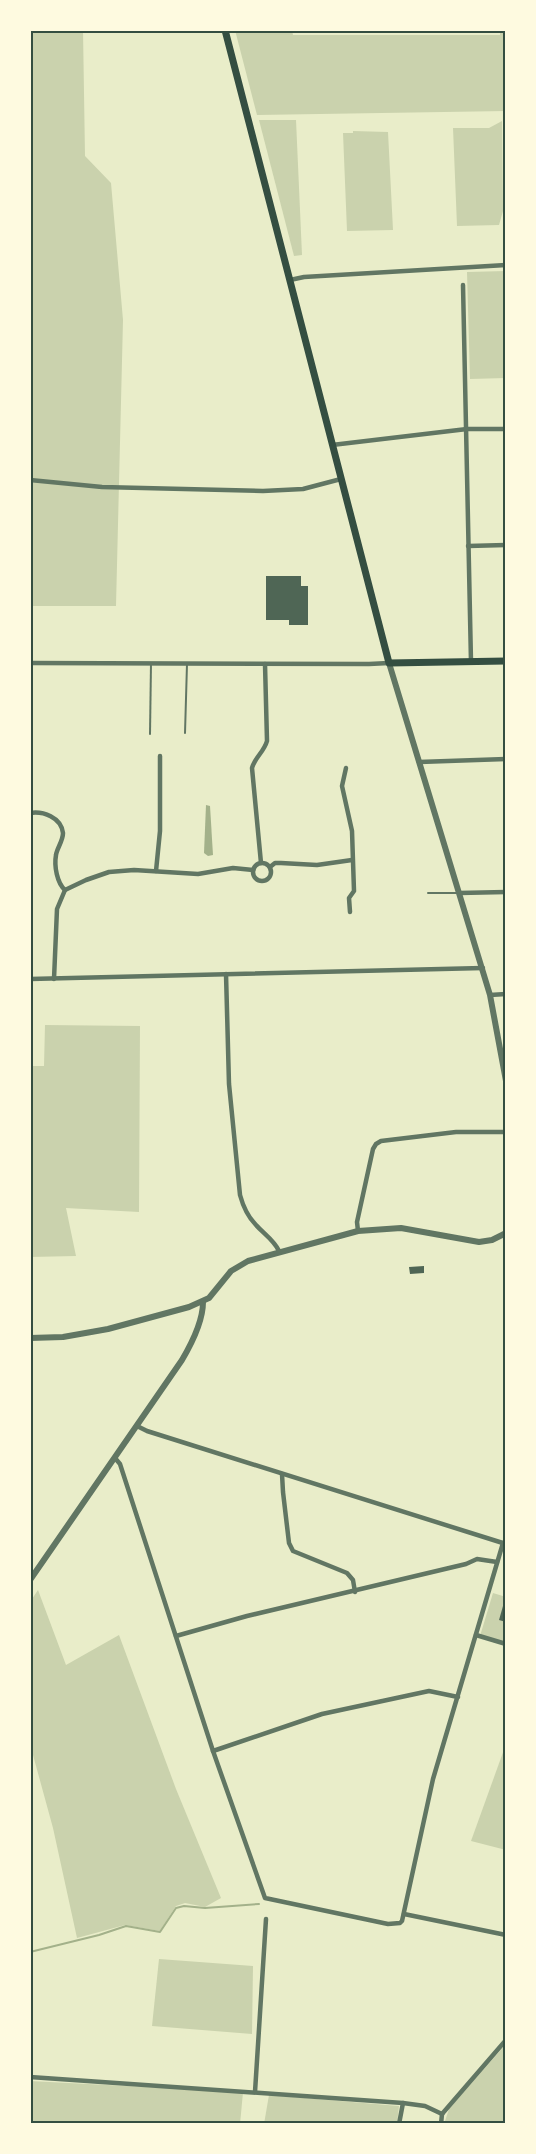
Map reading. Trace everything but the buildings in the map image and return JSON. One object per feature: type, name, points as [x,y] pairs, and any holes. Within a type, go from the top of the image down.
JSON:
[{"type":"main road","points":[[225,30],[389,663],[506,661]]},
{"type":"street","points":[[290,280],[304,277],[506,266]]},
{"type":"street","points":[[463,285],[471,662]]},
{"type":"street","points":[[332,445],[467,429],[506,429]]},
{"type":"street","points":[[30,480],[102,487],[263,491],[303,489],[341,479]]},
{"type":"street","points":[[468,546],[506,545]]},
{"type":"street","points":[[30,663],[389,663],[483,968],[506,1076]]},
{"type":"street","points":[[261,863],[252,768],[254,760],[267,741],[265,664]]},
{"type":"street","points":[[156,871],[160,831],[160,756]]},
{"type":"street","points":[[419,762],[506,759]]},
{"type":"street","points":[[346,768],[342,786],[352,831],[354,891],[349,898],[350,912]]},
{"type":"street","points":[[30,813],[37,812],[51,816],[60,824],[63,832],[56,855],[56,869],[61,887],[65,890]]},
{"type":"street","points":[[270,867],[281,862],[317,865],[352,860]]},
{"type":"street","points":[[261,863],[270,867]]},
{"type":"street","points":[[253,870],[261,863]]},
{"type":"street","points":[[253,870],[256,879],[263,881],[271,875],[270,867]]},
{"type":"street","points":[[54,979],[57,909],[65,890],[109,872],[134,870],[198,874],[233,868],[253,870]]},
{"type":"street","points":[[459,893],[506,892]]},
{"type":"street","points":[[30,979],[483,968]]},
{"type":"street","points":[[226,974],[230,1095],[240,1195],[245,1210],[279,1251]]},
{"type":"street","points":[[490,995],[506,994]]},
{"type":"street","points":[[358,1231],[357,1222],[376,1144],[381,1141],[456,1132],[506,1132]]},
{"type":"street","points":[[30,1338],[63,1337],[108,1329],[204,1302],[225,1276],[238,1265],[279,1251],[358,1231],[401,1228],[479,1242],[492,1240],[506,1233]]},
{"type":"street","points":[[30,1580],[188,1350],[204,1311],[204,1302]]},
{"type":"street","points":[[115,1458],[120,1464],[213,1750],[265,1898],[388,1924],[400,1923],[404,1914],[433,1779],[504,1544],[137,1426]]},
{"type":"street","points":[[282,1474],[282,1492],[293,1551],[347,1573],[353,1580],[355,1592]]},
{"type":"street","points":[[176,1636],[247,1616],[466,1564],[477,1559],[497,1562]]},
{"type":"street","points":[[476,1635],[506,1644]]},
{"type":"street","points":[[213,1750],[322,1714],[429,1691],[458,1697]]},
{"type":"street","points":[[404,1914],[506,1935]]},
{"type":"street","points":[[255,2092],[266,1919]]},
{"type":"street","points":[[441,2124],[442,2114],[506,2040]]},
{"type":"street","points":[[30,2077],[403,2103],[425,2106],[442,2114]]},
{"type":"street","points":[[399,2124],[403,2103]]},
{"type":"lane","points":[[150,734],[151,663]]},
{"type":"lane","points":[[185,733],[187,664]]},
{"type":"lane","points":[[428,893],[459,893]]},
{"type":"shaded area","points":[[30,30],[83,30],[85,156],[111,183],[123,320],[116,606],[30,606]]},
{"type":"shaded area","points":[[235,30],[292,30],[293,35],[500,35],[500,30],[506,30],[506,111],[257,115]]},
{"type":"shaded area","points":[[259,120],[296,120],[302,255],[294,256]]},
{"type":"shaded area","points":[[502,121],[503,211],[499,225],[457,226],[453,128],[489,128]]},
{"type":"shaded area","points":[[353,131],[388,132],[393,230],[347,231],[343,133],[353,133]]},
{"type":"shaded area","points":[[506,271],[506,378],[470,379],[467,272]]},
{"type":"shaded area","points":[[206,805],[210,806],[213,855],[208,856],[204,853]]},
{"type":"shaded area","points":[[45,1025],[140,1026],[139,1212],[66,1208],[76,1256],[30,1257],[30,1066],[44,1066]]},
{"type":"shaded area","points":[[38,1590],[66,1665],[119,1635],[176,1789],[221,1898],[205,1907],[185,1903],[176,1906],[160,1931],[125,1925],[77,1938],[53,1828],[30,1744],[30,1602]]},
{"type":"shaded area","points":[[493,1593],[506,1597],[506,1643],[480,1636]]},
{"type":"shaded area","points":[[506,1744],[506,1850],[471,1841]]},
{"type":"shaded area","points":[[159,1959],[253,1966],[252,2034],[152,2026]]},
{"type":"shaded area","points":[[506,2044],[506,2124],[444,2124],[449,2109]]},
{"type":"shaded area","points":[[30,2081],[243,2092],[240,2124],[30,2124]]},
{"type":"shaded area","points":[[269,2095],[399,2106],[397,2124],[264,2124]]},
{"type":"waterway","points":[[30,1952],[126,1926],[160,1932],[176,1908],[184,1906],[205,1908],[259,1904]]}]
